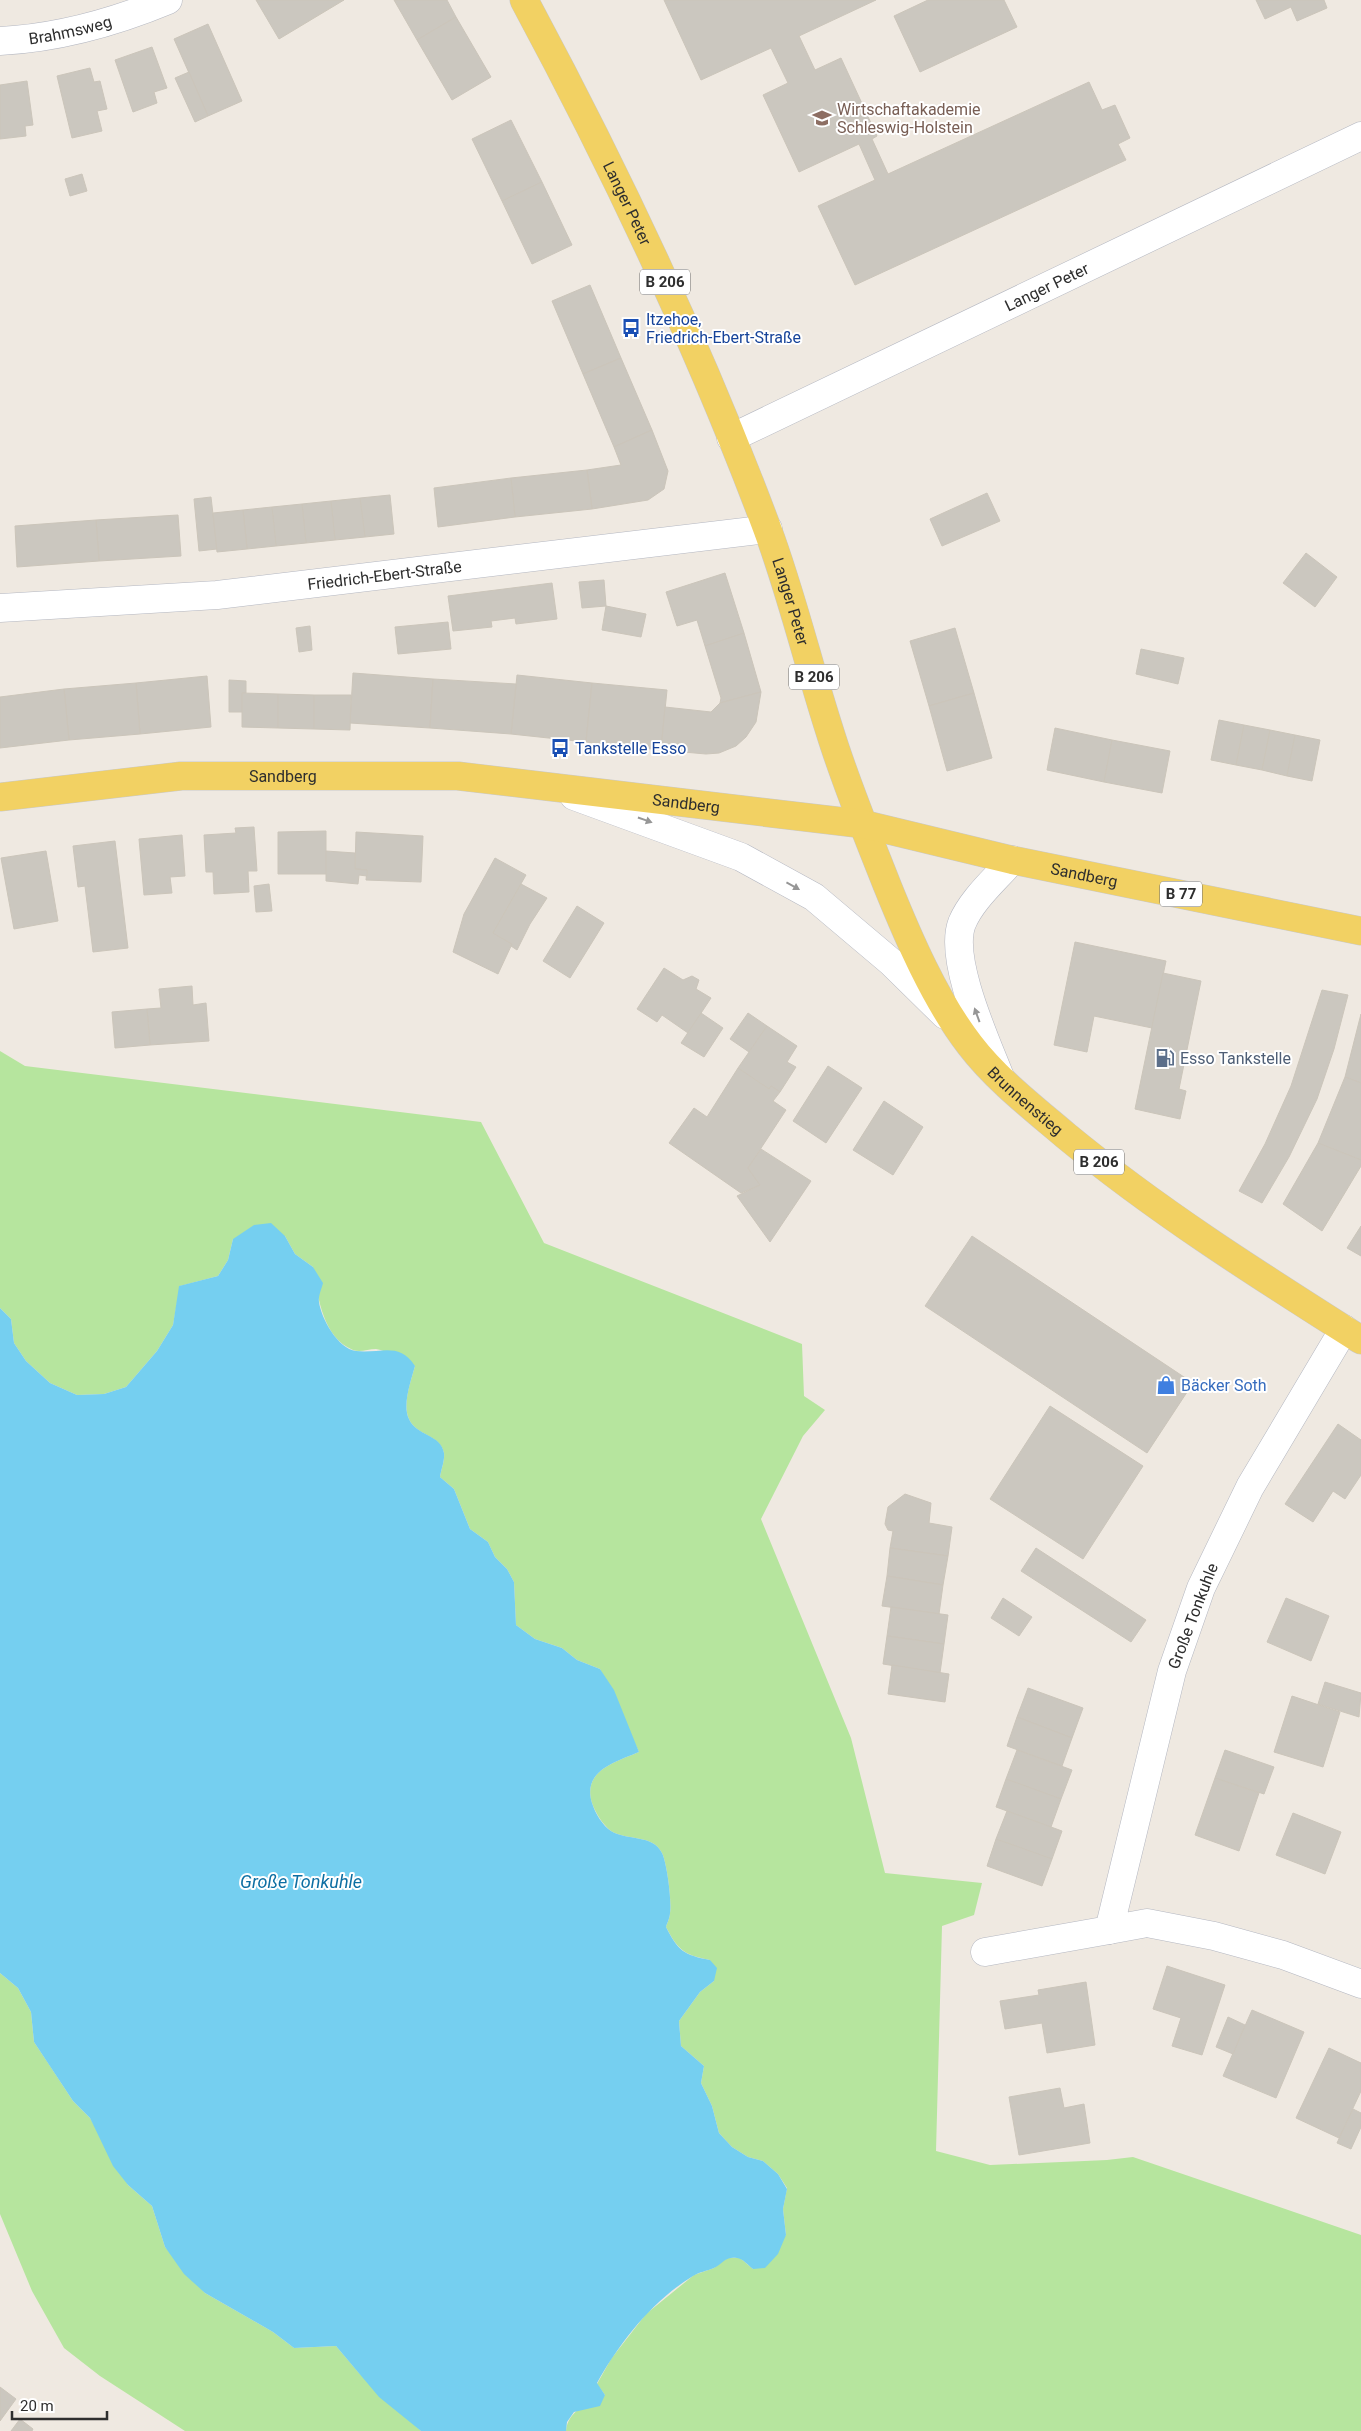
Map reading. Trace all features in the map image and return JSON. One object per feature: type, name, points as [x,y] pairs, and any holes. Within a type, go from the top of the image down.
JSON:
[{"type":"main road","name":"Langer Peter","points":[[524,0],[644,235],[731,438],[768,529],[793,601],[830,732],[863,824]]},
{"type":"main road","name":"Sandberg","points":[[0,797],[181,776],[458,776],[863,824],[1012,860],[1361,931]]},
{"type":"main road","name":"Brunnenstieg","points":[[863,824],[909,940],[957,1026],[971,1047],[1038,1112],[1120,1180],[1352,1334]]},
{"type":"street","name":"Brahmsweg","points":[[0,41],[81,29],[145,10],[168,0]]},
{"type":"street","name":"Langer Peter","points":[[731,438],[1361,136]]},
{"type":"street","name":"Friedrich-Ebert-Straße","points":[[0,608],[217,595],[768,529]]},
{"type":"street","points":[[549,787],[664,827],[741,857],[814,897],[891,962],[957,1026]]},
{"type":"street","points":[[1000,1077],[965,984],[960,934],[962,923],[972,907],[1012,860]]},
{"type":"street","name":"Große Tonkuhle","points":[[1109,1930],[1172,1672],[1180,1644],[1201,1588],[1250,1487],[1352,1334]]},
{"type":"street","points":[[985,1952],[1147,1923],[1214,1936],[1283,1955],[1361,1984]]},
{"type":"green space","points":[[0,1051],[25,1066],[481,1122],[544,1243],[802,1344],[804,1396],[825,1410],[803,1436],[761,1519],[851,1738],[885,1873],[982,1883],[974,1915],[942,1926],[936,2151],[990,2165],[1107,2160],[1133,2157],[1361,2235],[1361,2431],[566,2431],[571,2418],[580,2408],[605,2395],[597,2384],[611,2359],[646,2314],[694,2275],[714,2268],[727,2258],[740,2258],[753,2269],[786,2235],[783,2209],[787,2188],[778,2174],[763,2161],[748,2157],[732,2147],[719,2133],[712,2106],[701,2083],[704,2066],[681,2046],[679,2021],[700,1992],[714,1981],[710,1960],[694,1956],[683,1950],[674,1941],[666,1927],[670,1915],[670,1900],[667,1873],[662,1853],[658,1847],[646,1840],[624,1836],[611,1831],[600,1818],[592,1803],[590,1792],[596,1775],[611,1764],[639,1752],[600,1669],[577,1660],[562,1648],[535,1639],[516,1625],[514,1582],[507,1569],[495,1557],[488,1542],[470,1529],[454,1489],[440,1477],[444,1456],[442,1447],[433,1438],[412,1425],[409,1419],[406,1406],[409,1385],[415,1366],[381,1350],[353,1350],[334,1336],[323,1314],[313,1267],[295,1254],[285,1236],[233,1239],[228,1260],[218,1276],[180,1286],[173,1325],[157,1351],[126,1387],[104,1394],[77,1395],[50,1383],[26,1361],[14,1343],[11,1319],[0,1308]]},
{"type":"green space","points":[[0,1973],[18,1988],[31,2012],[34,2042],[73,2101],[90,2118],[128,2185],[152,2206],[165,2247],[205,2293],[273,2332],[294,2348],[336,2346],[359,2373],[421,2431],[185,2431],[100,2376],[64,2348],[32,2291],[0,2214]]},
{"type":"water","name":"Große Tonkuhle","points":[[271,1223],[285,1236],[295,1254],[313,1267],[323,1283],[319,1297],[320,1309],[332,1332],[343,1345],[356,1351],[396,1351],[409,1358],[415,1366],[409,1386],[406,1407],[409,1419],[412,1425],[433,1438],[442,1447],[444,1456],[440,1477],[454,1489],[470,1529],[488,1542],[495,1557],[507,1569],[514,1582],[516,1625],[535,1639],[562,1648],[577,1660],[600,1669],[614,1690],[639,1752],[611,1764],[596,1775],[590,1792],[592,1803],[600,1819],[611,1831],[624,1836],[646,1840],[658,1847],[662,1853],[667,1873],[670,1900],[670,1915],[666,1927],[678,1947],[688,1954],[710,1960],[717,1968],[714,1981],[700,1992],[679,2021],[681,2046],[704,2066],[701,2083],[712,2106],[719,2133],[732,2147],[748,2157],[763,2161],[778,2174],[787,2189],[783,2209],[786,2235],[778,2254],[765,2268],[753,2269],[739,2259],[727,2259],[714,2268],[693,2276],[664,2297],[638,2324],[616,2352],[597,2383],[605,2395],[600,2406],[574,2412],[567,2422],[566,2431],[421,2431],[379,2397],[336,2346],[294,2348],[273,2332],[205,2293],[184,2274],[165,2247],[152,2206],[128,2185],[113,2166],[90,2118],[73,2101],[34,2042],[31,2012],[18,1988],[0,1973],[0,1308],[11,1319],[14,1343],[26,1361],[50,1383],[77,1395],[104,1394],[126,1387],[157,1351],[173,1325],[179,1286],[218,1276],[228,1260],[233,1239],[254,1225]]},
{"type":"building","points":[[256,0],[344,0],[279,39]]},
{"type":"building","points":[[394,0],[447,0],[456,17],[417,40]]},
{"type":"building","points":[[664,0],[876,0],[799,36],[815,70],[841,58],[877,136],[872,139],[888,174],[1089,82],[1102,110],[1115,105],[1130,138],[1118,144],[1126,160],[855,285],[818,206],[875,180],[859,144],[799,172],[763,95],[788,83],[771,48],[701,80]]},
{"type":"building","points":[[928,0],[1004,0],[1017,27],[920,72],[894,16]]},
{"type":"building","points":[[1256,0],[1324,0],[1327,8],[1297,21],[1291,7],[1265,19]]},
{"type":"building","points":[[456,17],[491,77],[452,100],[417,40]]},
{"type":"building","points":[[208,24],[242,101],[208,116],[174,39]]},
{"type":"building","points":[[152,47],[167,88],[154,92],[157,103],[133,112],[115,60]]},
{"type":"building","points":[[90,68],[94,82],[100,81],[107,109],[97,111],[102,131],[72,138],[57,76]]},
{"type":"building","points":[[189,72],[208,116],[195,122],[175,78]]},
{"type":"building","points":[[27,81],[33,125],[25,126],[26,136],[0,139],[0,85]]},
{"type":"building","points":[[511,120],[542,182],[502,201],[472,139]]},
{"type":"building","points":[[82,174],[87,191],[70,196],[65,179]]},
{"type":"building","points":[[542,182],[572,245],[532,264],[502,201]]},
{"type":"building","points":[[590,285],[621,358],[583,374],[552,301]]},
{"type":"building","points":[[621,358],[652,430],[614,447],[583,374]]},
{"type":"building","points":[[652,430],[668,471],[664,489],[648,500],[592,509],[587,470],[621,465],[614,447]]},
{"type":"building","points":[[587,470],[592,509],[515,517],[511,478]]},
{"type":"building","points":[[511,478],[515,517],[438,527],[434,488]]},
{"type":"building","points":[[987,493],[1000,521],[942,546],[930,519]]},
{"type":"building","points":[[390,495],[394,534],[365,537],[360,498]]},
{"type":"building","points":[[211,497],[217,549],[199,551],[194,499]]},
{"type":"building","points":[[360,498],[365,537],[335,540],[331,501]]},
{"type":"building","points":[[331,501],[335,540],[306,543],[302,504]]},
{"type":"building","points":[[302,504],[306,543],[276,546],[272,507]]},
{"type":"building","points":[[272,507],[276,546],[247,549],[243,510]]},
{"type":"building","points":[[243,510],[247,549],[217,552],[213,513]]},
{"type":"building","points":[[178,515],[181,556],[99,561],[96,520]]},
{"type":"building","points":[[96,520],[99,561],[17,567],[15,526]]},
{"type":"building","points":[[1306,553],[1337,577],[1315,607],[1283,583]]},
{"type":"building","points":[[725,573],[744,633],[705,646],[697,620],[677,626],[666,592]]},
{"type":"building","points":[[604,580],[606,606],[582,608],[579,582]]},
{"type":"building","points":[[552,583],[557,619],[516,624],[515,618],[491,621],[492,627],[453,631],[448,596]]},
{"type":"building","points":[[606,606],[646,614],[641,637],[602,630]]},
{"type":"building","points":[[448,622],[451,649],[398,654],[395,627]]},
{"type":"building","points":[[310,626],[312,650],[299,652],[296,628]]},
{"type":"building","points":[[955,628],[974,693],[929,706],[910,641]]},
{"type":"building","points":[[744,633],[761,692],[720,703],[721,698],[705,646]]},
{"type":"building","points":[[1141,649],[1184,658],[1178,684],[1136,674]]},
{"type":"building","points":[[353,673],[433,679],[430,728],[350,723]]},
{"type":"building","points":[[517,675],[592,683],[586,742],[511,734]]},
{"type":"building","points":[[207,676],[211,727],[140,734],[136,683]]},
{"type":"building","points":[[433,679],[516,684],[511,734],[430,728]]},
{"type":"building","points":[[229,680],[246,681],[246,693],[242,693],[242,712],[229,712]]},
{"type":"building","points":[[136,683],[140,734],[69,740],[64,689]]},
{"type":"building","points":[[592,683],[667,690],[661,750],[586,742]]},
{"type":"building","points":[[64,689],[69,740],[0,748],[0,697]]},
{"type":"building","points":[[761,692],[756,722],[746,737],[736,746],[719,753],[706,754],[661,750],[665,707],[711,712],[720,703]]},
{"type":"building","points":[[242,693],[278,694],[278,728],[242,727]]},
{"type":"building","points":[[974,693],[992,758],[947,771],[929,706]]},
{"type":"building","points":[[278,694],[314,695],[314,729],[278,728]]},
{"type":"building","points":[[314,695],[351,695],[350,730],[314,729]]},
{"type":"building","points":[[1219,720],[1244,725],[1236,765],[1211,760]]},
{"type":"building","points":[[1244,725],[1270,730],[1262,770],[1236,765]]},
{"type":"building","points":[[1055,728],[1112,740],[1104,782],[1047,770]]},
{"type":"building","points":[[1270,730],[1295,735],[1287,776],[1262,770]]},
{"type":"building","points":[[1295,735],[1320,740],[1312,781],[1287,776]]},
{"type":"building","points":[[1112,740],[1170,751],[1162,793],[1104,782]]},
{"type":"building","points":[[254,827],[257,871],[248,871],[249,892],[214,894],[213,872],[206,872],[204,835],[236,833],[235,828]]},
{"type":"building","points":[[326,831],[326,874],[278,874],[278,832]]},
{"type":"building","points":[[356,832],[423,836],[421,882],[366,880],[367,870],[355,869]]},
{"type":"building","points":[[182,835],[185,876],[170,877],[172,893],[144,895],[139,839]]},
{"type":"building","points":[[115,841],[128,948],[93,952],[85,886],[78,887],[73,846]]},
{"type":"building","points":[[46,851],[58,921],[14,929],[1,858]]},
{"type":"building","points":[[326,851],[355,853],[355,869],[367,870],[367,876],[359,875],[358,884],[326,881]]},
{"type":"building","points":[[495,858],[526,875],[493,933],[512,944],[498,974],[453,952],[464,914]]},
{"type":"building","points":[[269,884],[272,911],[256,912],[254,886]]},
{"type":"building","points":[[521,884],[547,898],[530,924],[517,950],[511,946],[512,944],[493,933]]},
{"type":"building","points":[[577,906],[604,923],[570,978],[543,961]]},
{"type":"building","points":[[1075,942],[1166,961],[1152,1028],[1094,1016],[1087,1052],[1054,1045]]},
{"type":"building","points":[[664,968],[683,980],[692,976],[699,980],[696,989],[711,998],[688,1033],[662,1015],[657,1022],[637,1009]]},
{"type":"building","name":"Esso Tankstelle","points":[[1163,973],[1201,981],[1179,1089],[1186,1091],[1180,1119],[1135,1109]]},
{"type":"building","points":[[192,986],[193,1005],[206,1003],[209,1041],[150,1045],[147,1009],[161,1008],[159,989]]},
{"type":"building","points":[[1322,990],[1348,995],[1334,1049],[1317,1099],[1289,1157],[1262,1203],[1239,1191],[1265,1144],[1291,1086]]},
{"type":"building","points":[[147,1009],[150,1045],[115,1048],[112,1012]]},
{"type":"building","points":[[701,1013],[723,1028],[704,1057],[681,1043]]},
{"type":"building","points":[[748,1013],[767,1026],[749,1052],[730,1039]]},
{"type":"building","points":[[1361,1014],[1361,1083],[1345,1077]]},
{"type":"building","points":[[767,1026],[797,1046],[787,1062],[796,1067],[780,1092],[771,1086],[769,1089],[738,1068]]},
{"type":"building","points":[[828,1066],[862,1088],[826,1143],[793,1121]]},
{"type":"building","points":[[738,1068],[769,1089],[771,1086],[780,1092],[773,1101],[786,1110],[748,1168],[760,1185],[741,1193],[669,1143],[694,1108],[707,1117]]},
{"type":"building","points":[[1345,1077],[1361,1083],[1361,1160],[1318,1143]]},
{"type":"building","points":[[884,1101],[923,1127],[893,1175],[853,1150]]},
{"type":"building","points":[[1318,1143],[1361,1160],[1361,1166],[1322,1231],[1283,1204]]},
{"type":"building","points":[[761,1149],[811,1181],[770,1242],[737,1196],[760,1185],[748,1168]]},
{"type":"building","points":[[1361,1226],[1361,1256],[1347,1248]]},
{"type":"building","points":[[972,1236],[1193,1383],[1147,1453],[925,1306]]},
{"type":"building","points":[[1050,1406],[1143,1466],[1083,1559],[990,1499]]},
{"type":"building","points":[[1338,1424],[1361,1440],[1361,1475],[1345,1499],[1333,1491],[1313,1522],[1285,1504]]},
{"type":"building","points":[[905,1494],[931,1503],[929,1523],[952,1527],[948,1556],[890,1548],[893,1531],[888,1530],[885,1524],[888,1507]]},
{"type":"building","points":[[890,1548],[948,1556],[943,1585],[887,1576]]},
{"type":"building","points":[[1036,1548],[1146,1620],[1131,1642],[1021,1571]]},
{"type":"building","points":[[887,1576],[943,1585],[939,1614],[882,1606]]},
{"type":"building","points":[[1003,1598],[1032,1617],[1019,1636],[991,1618]]},
{"type":"building","points":[[1286,1598],[1329,1616],[1311,1661],[1267,1642]]},
{"type":"building","points":[[891,1607],[948,1615],[944,1644],[887,1636]]},
{"type":"building","points":[[887,1636],[944,1644],[940,1673],[883,1664]]},
{"type":"building","points":[[892,1665],[949,1674],[945,1702],[888,1694]]},
{"type":"building","points":[[1325,1682],[1361,1693],[1359,1717],[1318,1704]]},
{"type":"building","points":[[1028,1688],[1083,1708],[1072,1738],[1017,1717]]},
{"type":"building","points":[[1292,1696],[1340,1712],[1323,1767],[1274,1752]]},
{"type":"building","points":[[1017,1717],[1072,1738],[1062,1766],[1007,1746]]},
{"type":"building","points":[[1017,1750],[1072,1770],[1061,1799],[1006,1779]]},
{"type":"building","points":[[1225,1750],[1274,1767],[1264,1794],[1215,1778]]},
{"type":"building","points":[[1215,1778],[1259,1793],[1239,1851],[1195,1835]]},
{"type":"building","points":[[1006,1779],[1061,1799],[1051,1827],[996,1807]]},
{"type":"building","points":[[1007,1811],[1062,1831],[1052,1859],[996,1839]]},
{"type":"building","points":[[1293,1813],[1341,1832],[1325,1874],[1276,1855]]},
{"type":"building","points":[[996,1839],[1052,1859],[1042,1886],[987,1866]]},
{"type":"building","points":[[1167,1966],[1225,1985],[1202,2055],[1172,2046],[1181,2018],[1153,2009]]},
{"type":"building","points":[[1086,1982],[1095,2045],[1047,2053],[1042,2023],[1005,2029],[1000,2001],[1039,1995],[1038,1990]]},
{"type":"building","points":[[1252,2010],[1304,2032],[1276,2098],[1223,2076]]},
{"type":"building","points":[[1228,2017],[1245,2025],[1233,2054],[1216,2047]]},
{"type":"building","points":[[1329,2048],[1361,2063],[1361,2091],[1339,2138],[1296,2118]]},
{"type":"building","points":[[1060,2088],[1064,2108],[1084,2104],[1090,2143],[1019,2155],[1009,2097]]},
{"type":"building","points":[[1353,2109],[1361,2113],[1361,2127],[1351,2149],[1337,2143]]},
{"type":"building","points":[[0,2387],[16,2399],[0,2421]]},
{"type":"building","points":[[20,2419],[33,2429],[32,2431],[11,2431]]},
{"type":"place","name":"Wirtschaftakademie Schleswig-Holstein","points":[[822,118]]},
{"type":"place","name":"Itzehoe, Friedrich-Ebert-Straße","points":[[631,328]]},
{"type":"place","name":"Tankstelle Esso","points":[[560,748]]},
{"type":"place","name":"Esso Tankstelle","points":[[1165,1058]]},
{"type":"place","name":"Bäcker Soth","points":[[1166,1385]]}]
